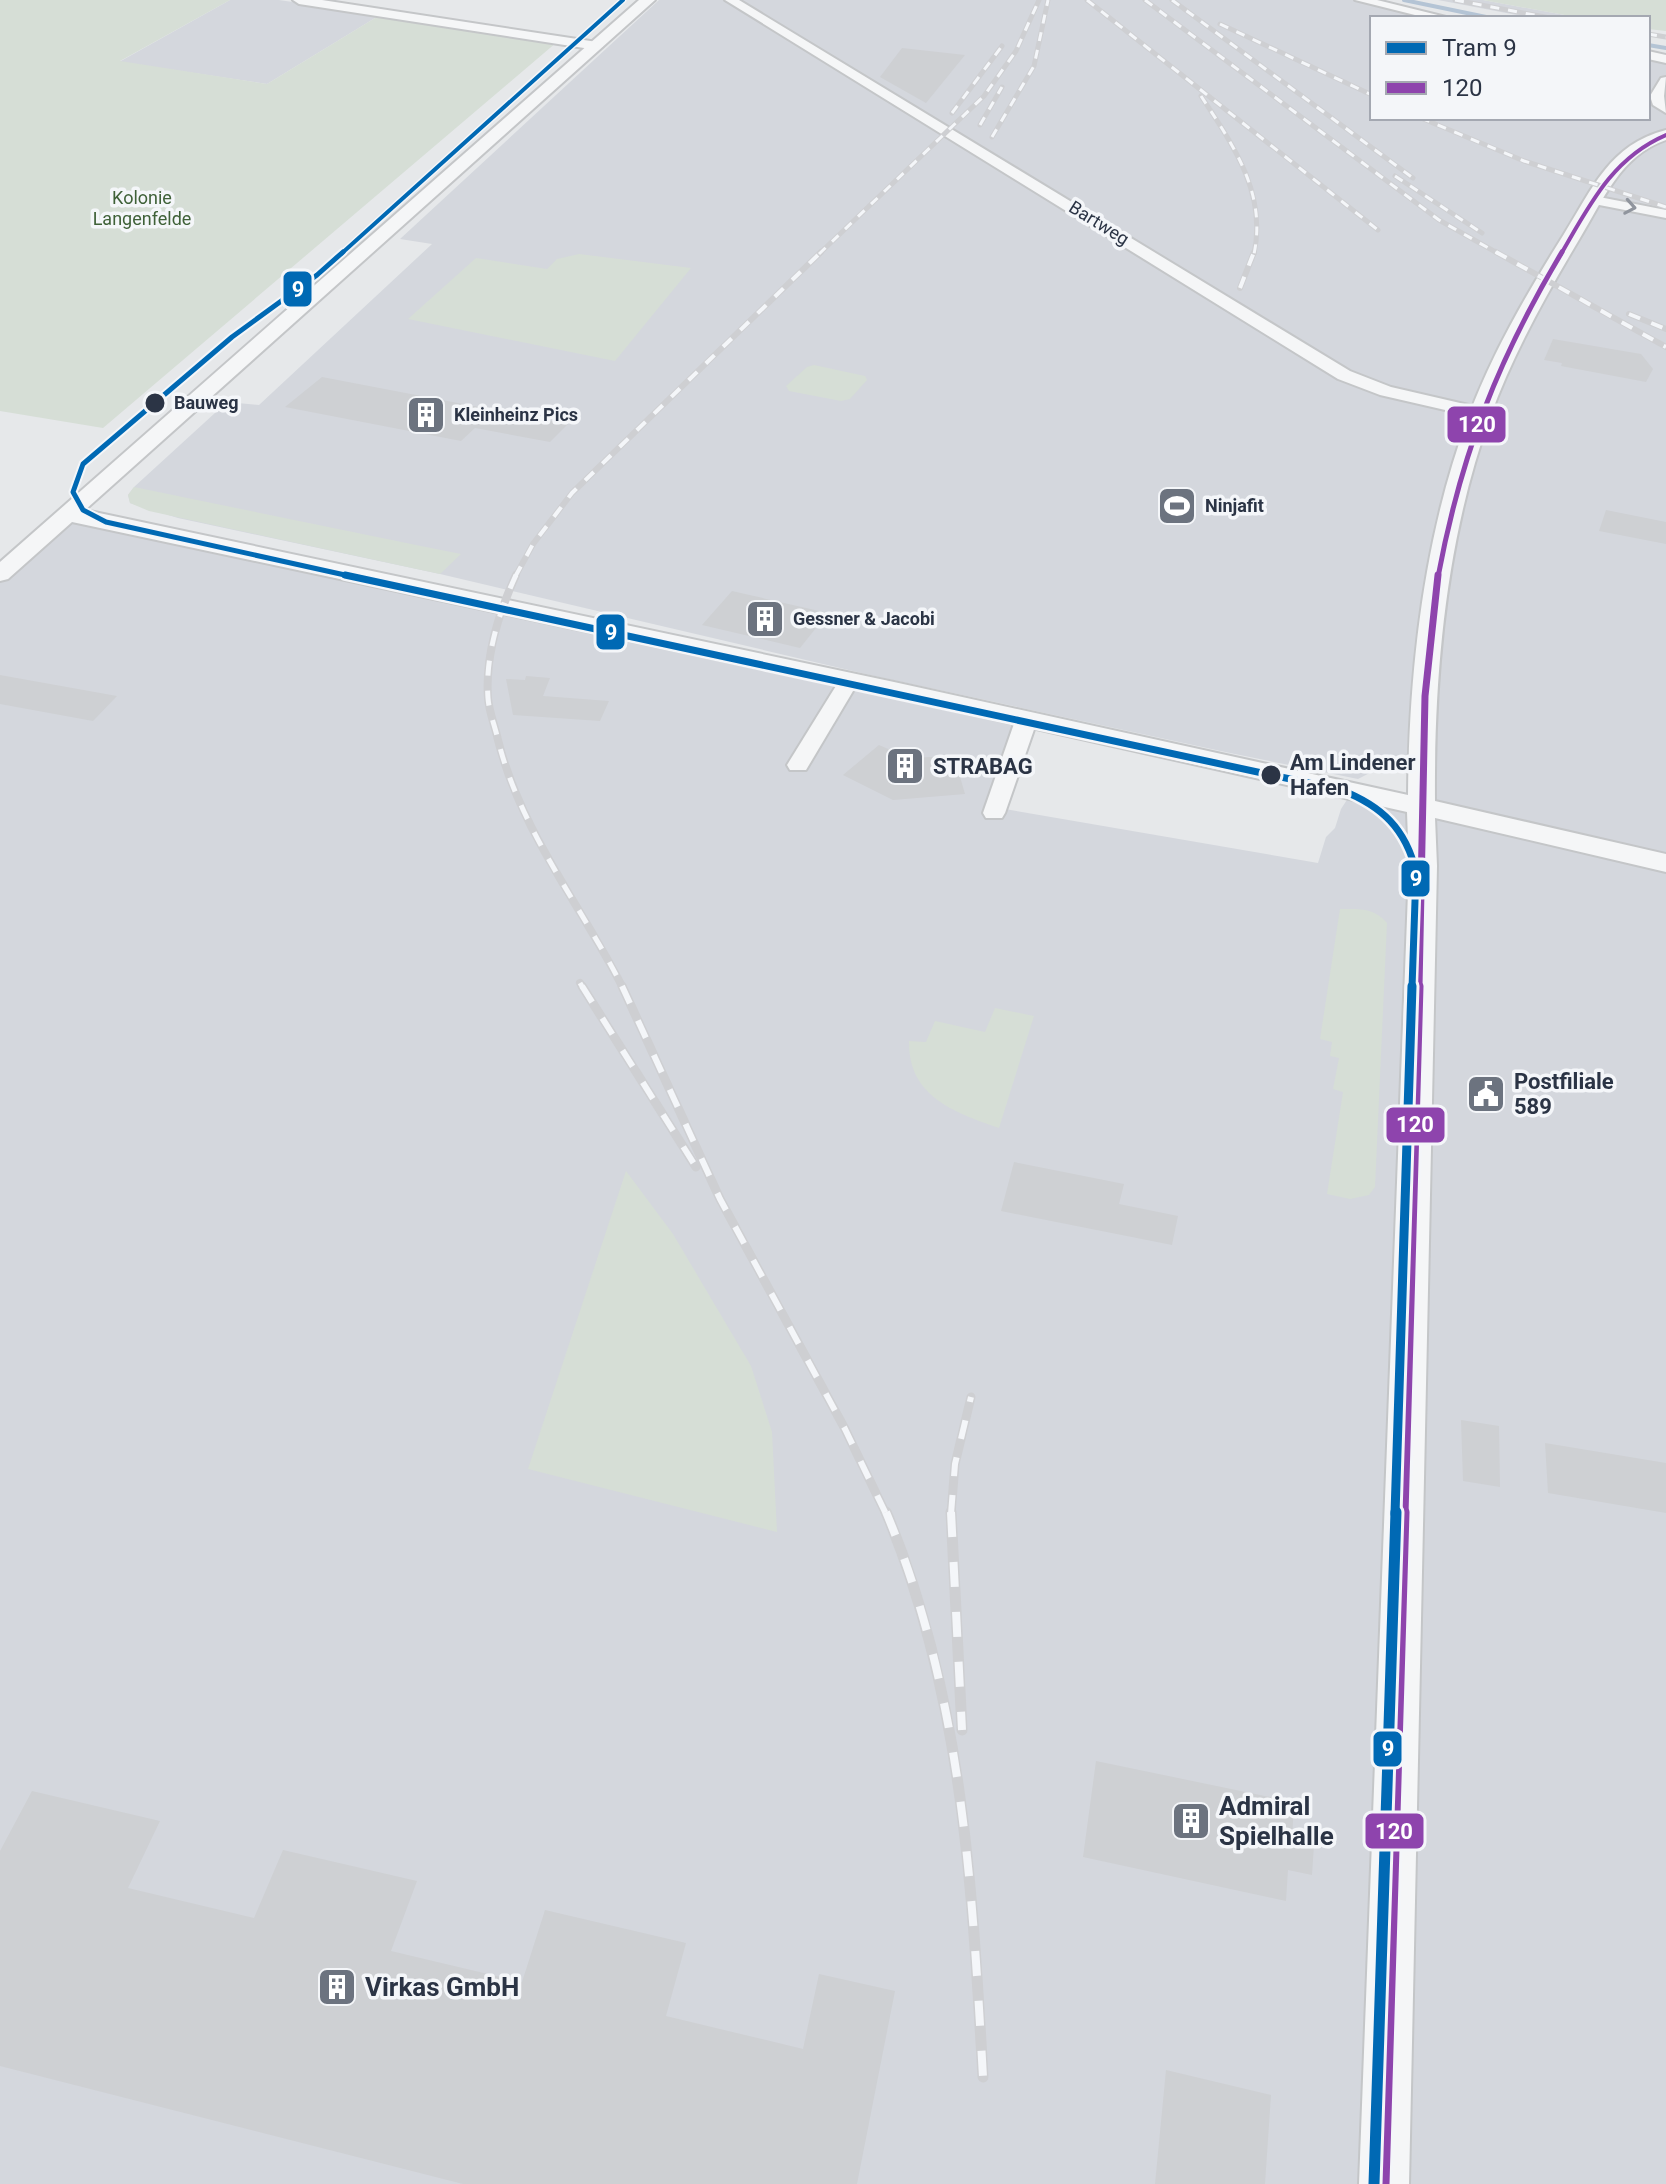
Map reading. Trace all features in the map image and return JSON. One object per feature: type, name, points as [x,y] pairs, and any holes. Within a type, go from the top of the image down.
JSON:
[{"type":"street","points":[[299,0],[597,46]]},
{"type":"street","points":[[0,574],[648,0]]},
{"type":"street","name":"Bartweg","points":[[731,0],[1344,375],[1386,391],[1480,413]]},
{"type":"street","points":[[1361,0],[1435,16]]},
{"type":"street","points":[[1666,81],[1657,96],[1658,102],[1666,109]]},
{"type":"street","points":[[1384,2184],[1423,866],[1419,803],[1428,654],[1437,588],[1450,519],[1480,413],[1521,323],[1618,162],[1629,151],[1666,135]]},
{"type":"street","points":[[1594,200],[1666,214]]},
{"type":"street","points":[[66,514],[120,523],[1419,803],[1666,863]]},
{"type":"street","points":[[798,765],[849,681]]},
{"type":"street","points":[[994,813],[1027,718]]},
{"type":"shaded area","points":[[230,0],[279,0],[380,15],[267,84],[119,62]]},
{"type":"shaded area","points":[[659,0],[1370,0],[1446,16],[1370,16],[1370,120],[1650,120],[1650,51],[1666,54],[1666,2184],[0,2184],[0,574],[66,514],[1031,720],[999,808],[1318,863],[1326,837],[1335,828],[1341,809],[1354,789],[1419,803],[1421,767],[1393,761],[1358,779],[1230,753],[870,675],[440,574],[178,518],[130,503],[128,495],[134,487],[227,402],[259,405],[432,244],[400,239]]},
{"type":"shaded area","points":[[1438,0],[1483,0],[1570,16],[1522,16]]},
{"type":"green space","name":"Kolonie Langenfelde","points":[[0,0],[230,0],[120,61],[267,84],[380,15],[557,42],[103,428],[0,411]]},
{"type":"green space","points":[[1483,0],[1666,0],[1666,31],[1650,29],[1650,16],[1570,16]]},
{"type":"green space","points":[[579,254],[691,268],[615,361],[408,319],[476,258],[547,269],[557,259]]},
{"type":"green space","points":[[814,365],[865,376],[867,380],[850,399],[841,401],[789,391],[786,386],[807,367]]},
{"type":"green space","points":[[134,487],[461,554],[440,574],[149,511],[130,503],[128,495]]},
{"type":"green space","points":[[1340,909],[1371,912],[1387,923],[1375,1187],[1369,1195],[1350,1199],[1327,1194],[1343,1092],[1333,1089],[1339,1058],[1330,1056],[1332,1042],[1320,1039]]},
{"type":"green space","points":[[995,1008],[1034,1016],[999,1128],[965,1115],[936,1099],[916,1076],[909,1041],[926,1042],[935,1021],[985,1032]]},
{"type":"green space","points":[[626,1171],[673,1234],[751,1366],[772,1432],[777,1532],[528,1469]]},
{"type":"building","points":[[902,48],[965,55],[926,103],[880,77]]},
{"type":"building","points":[[1553,339],[1641,354],[1653,369],[1646,382],[1561,366],[1562,363],[1544,360]]},
{"type":"building","name":"Kleinheinz Pics","points":[[322,377],[568,424],[550,442],[475,428],[461,441],[285,407]]},
{"type":"building","points":[[1606,510],[1666,522],[1666,544],[1599,531]]},
{"type":"building","name":"Gessner & Jacobi","points":[[732,591],[828,613],[800,648],[702,625]]},
{"type":"building","points":[[0,675],[117,696],[93,721],[0,704]]},
{"type":"building","points":[[526,676],[550,678],[543,696],[609,701],[600,721],[513,715],[506,679],[525,680]]},
{"type":"building","name":"STRABAG","points":[[879,745],[909,758],[954,756],[965,794],[893,800],[843,775]]},
{"type":"building","points":[[1014,1162],[1124,1184],[1119,1204],[1178,1216],[1172,1245],[1001,1211]]},
{"type":"building","points":[[1461,1420],[1499,1426],[1500,1487],[1463,1481]]},
{"type":"building","points":[[1545,1443],[1666,1463],[1666,1513],[1548,1493]]},
{"type":"building","name":"Admiral Spielhalle","points":[[1096,1761],[1294,1802],[1292,1840],[1314,1845],[1312,1875],[1288,1870],[1286,1901],[1083,1857]]},
{"type":"building","name":"Virkas GmbH","points":[[32,1791],[160,1821],[128,1888],[254,1918],[283,1850],[417,1881],[391,1951],[522,1982],[545,1910],[686,1943],[666,2016],[803,2049],[819,1974],[895,1991],[857,2184],[463,2184],[0,2066],[0,1851]]},
{"type":"building","points":[[1166,2070],[1271,2095],[1265,2184],[1155,2184]]},
{"type":"waterway","points":[[1404,0],[1481,16]]},
{"type":"waterway","points":[[1650,45],[1666,48]]},
{"type":"railway","points":[[819,254],[984,96],[1016,51],[1039,0]]},
{"type":"railway","points":[[992,137],[1034,66],[1048,0]]},
{"type":"railway","points":[[1087,0],[1378,230]]},
{"type":"railway","points":[[1145,0],[1439,220],[1499,254]]},
{"type":"railway","points":[[1172,0],[1413,178]]},
{"type":"railway","points":[[1455,0],[1539,16]]},
{"type":"railway","points":[[1220,24],[1370,94]]},
{"type":"railway","points":[[1650,34],[1666,37]]},
{"type":"railway","points":[[952,113],[1002,46]]},
{"type":"railway","points":[[980,125],[1002,87]]},
{"type":"railway","points":[[1201,96],[1235,151],[1251,190],[1256,210],[1254,254]]},
{"type":"railway","points":[[1426,120],[1524,161],[1666,207]]},
{"type":"railway","points":[[1395,176],[1482,233]]},
{"type":"railway","points":[[516,576],[533,544],[572,493],[821,252]]},
{"type":"railway","points":[[1240,288],[1254,252]]},
{"type":"railway","points":[[1496,252],[1666,347]]},
{"type":"railway","points":[[1629,314],[1666,329]]},
{"type":"railway","points":[[516,576],[491,650],[488,682],[491,714],[508,774],[521,806],[622,987]]},
{"type":"railway","points":[[580,983],[583,988]]},
{"type":"railway","points":[[582,986],[696,1167]]},
{"type":"railway","points":[[622,987],[720,1199],[845,1429],[886,1514]]},
{"type":"railway","points":[[951,1513],[955,1464],[971,1397]]},
{"type":"railway","points":[[886,1512],[912,1580],[947,1719],[968,1861],[983,2077]]},
{"type":"railway","points":[[951,1513],[962,1730]]},
{"type":"tram line","name":"9","points":[[623,0],[317,275],[232,337],[83,464],[75,480],[73,492],[76,502],[94,517],[134,529],[1341,790],[1381,811],[1400,830],[1416,872],[1374,2184]]},
{"type":"transit line","name":"120","points":[[1384,2184],[1423,866],[1422,753],[1437,582],[1461,470],[1488,394],[1521,325],[1609,177],[1633,152],[1666,135]]},
{"type":"place","name":"Bauweg","points":[[155,403]]},
{"type":"place","name":"Kleinheinz Pics","points":[[426,415]]},
{"type":"place","name":"Ninjafit","points":[[1177,506]]},
{"type":"place","name":"Gessner & Jacobi","points":[[765,619]]},
{"type":"place","name":"STRABAG","points":[[905,766]]},
{"type":"place","name":"Am Lindener Hafen","points":[[1271,775]]},
{"type":"place","name":"Postfiliale 589","points":[[1486,1094]]},
{"type":"place","name":"Admiral Spielhalle","points":[[1191,1821]]},
{"type":"place","name":"Virkas GmbH","points":[[337,1987]]}]
